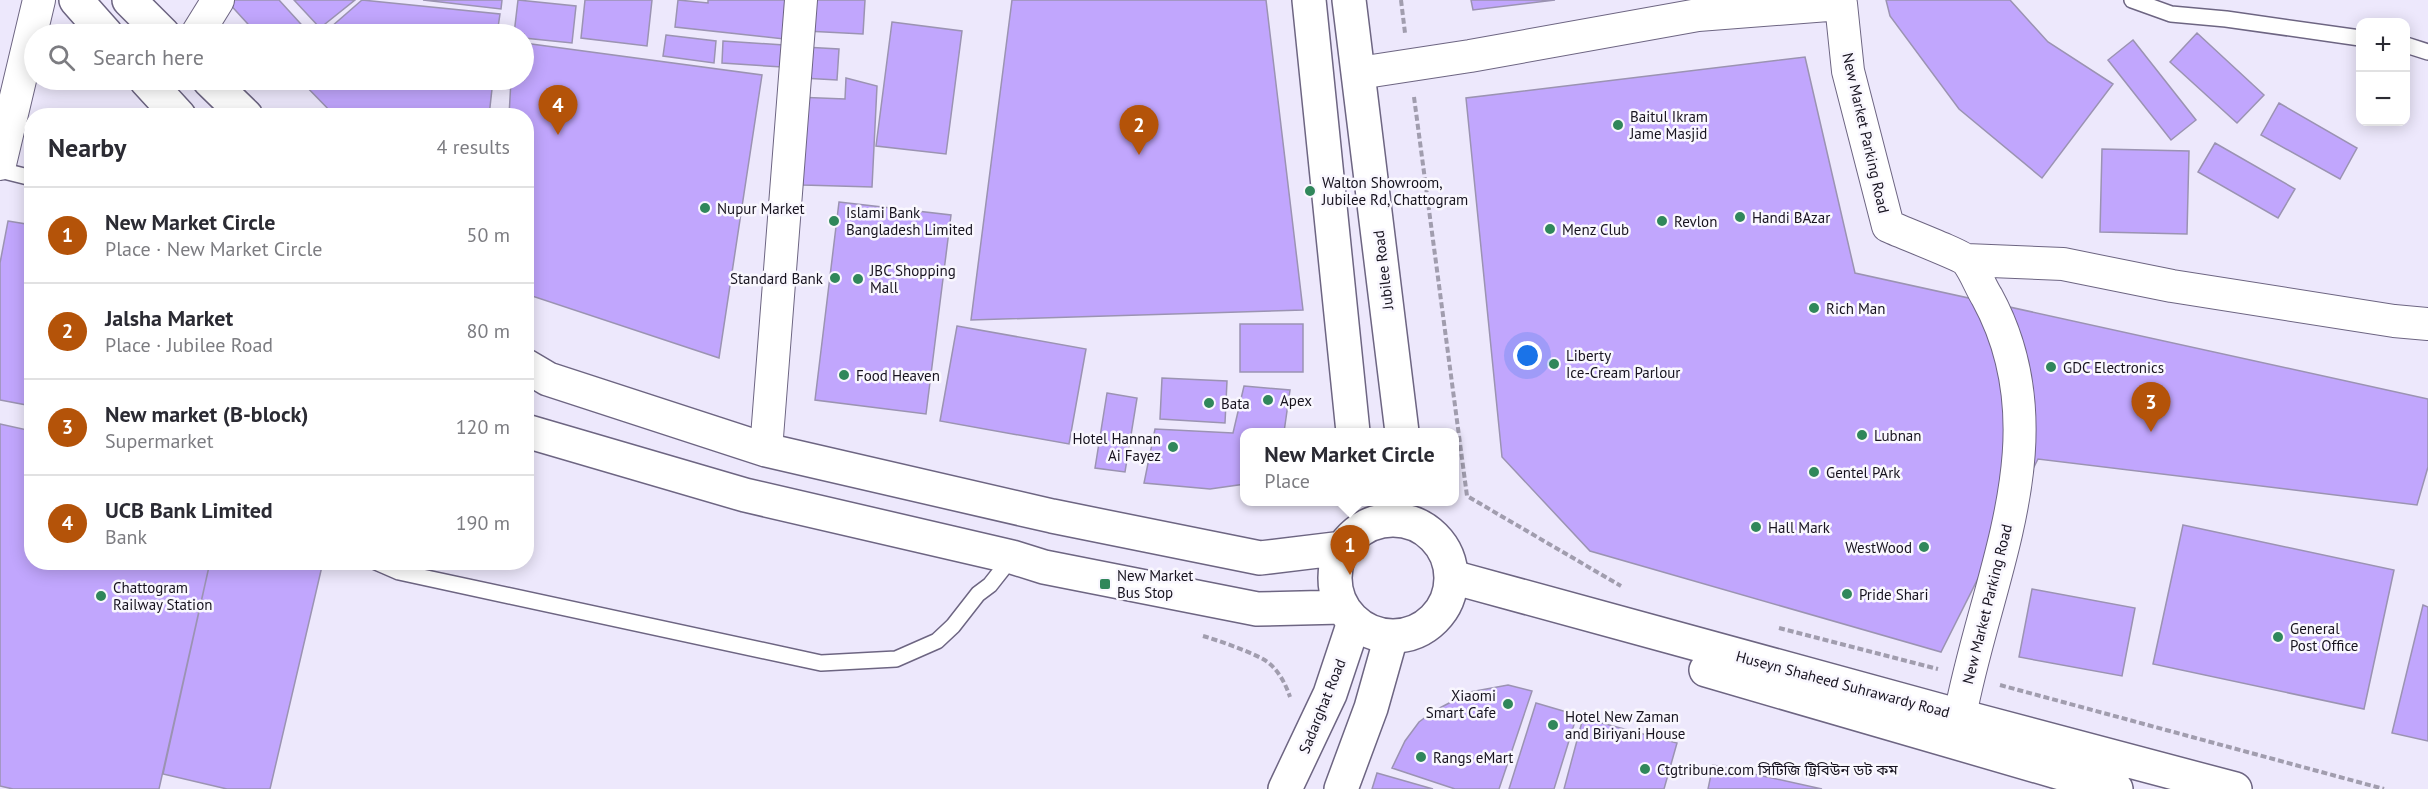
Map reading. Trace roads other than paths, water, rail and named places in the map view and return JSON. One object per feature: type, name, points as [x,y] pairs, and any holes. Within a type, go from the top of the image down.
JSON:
[{"type":"main road","points":[[76,0],[97,24]]},
{"type":"main road","points":[[129,0],[154,24]]},
{"type":"main road","points":[[1309,0],[1353,428]]},
{"type":"main road","name":"Jubilee Road","points":[[1349,0],[1402,428]]},
{"type":"main road","points":[[155,90],[172,108]]},
{"type":"main road","points":[[219,90],[238,108]]},
{"type":"main road","points":[[534,371],[548,379],[766,450],[1052,516],[1260,558],[1356,526],[1395,520],[1411,512],[1441,544],[1449,559],[1451,586],[1441,612],[1428,626],[1410,634],[1391,637],[1371,633],[1348,614],[1335,588],[1336,567],[1356,526]]},
{"type":"main road","points":[[534,433],[746,495],[1012,557],[1044,567],[1257,609],[1348,614]]},
{"type":"main road","points":[[1451,586],[2116,789]]},
{"type":"main road","name":"Huseyn Shaheed Suhrawardy Road","points":[[1451,586],[2235,789]]},
{"type":"main road","name":"Sadarghat Road","points":[[1285,789],[1330,694],[1348,614]]},
{"type":"main road","points":[[1341,789],[1371,708],[1391,637]]},
{"type":"street","points":[[33,24],[39,0]]},
{"type":"street","points":[[203,24],[218,0]]},
{"type":"street","points":[[766,450],[801,0]]},
{"type":"street","name":"New Market Parking Road","points":[[1359,73],[1470,56],[1698,15],[1841,2],[1848,71],[1888,226],[1966,260],[2001,324],[2019,397],[2019,466],[2002,555],[1967,676],[1960,716]]},
{"type":"street","points":[[0,164],[24,63]]},
{"type":"street","points":[[1966,260],[2063,264],[2172,286],[2394,321],[2428,324]]},
{"type":"lane","points":[[2132,0],[2171,14],[2226,19],[2356,37]]},
{"type":"lane","points":[[2410,46],[2428,52]]},
{"type":"lane","points":[[0,170],[24,176]]},
{"type":"lane","points":[[394,570],[821,663],[896,658],[937,641],[953,626],[978,594],[990,585],[1012,557]]},
{"type":"place","name":"Baitul Ikram Jame Masjid","points":[[1618,125]]},
{"type":"place","name":"UCB Bank Limited","points":[[558,135]]},
{"type":"place","name":"Jalsha Market","points":[[1139,155]]},
{"type":"place","name":"Walton Showroom, Jubilee Rd, Chattogram","points":[[1310,191]]},
{"type":"place","name":"Nupur Market","points":[[705,208]]},
{"type":"place","name":"Handi BAzar","points":[[1740,217]]},
{"type":"place","name":"Islami Bank Bangladesh Limited","points":[[834,221]]},
{"type":"place","name":"Revlon","points":[[1662,221]]},
{"type":"place","name":"Menz Club","points":[[1550,229]]},
{"type":"place","name":"Standard Bank","points":[[835,278]]},
{"type":"place","name":"JBC Shopping Mall","points":[[858,279]]},
{"type":"place","name":"Rich Man","points":[[1814,308]]},
{"type":"place","name":"Liberty Ice-Cream Parlour","points":[[1554,364]]},
{"type":"place","name":"GDC Electronics","points":[[2051,367]]},
{"type":"place","name":"Food Heaven","points":[[844,375]]},
{"type":"place","name":"Apex","points":[[1268,400]]},
{"type":"place","name":"Bata","points":[[1209,403]]},
{"type":"place","name":"New market (B-block)","points":[[2151,432]]},
{"type":"place","name":"Lubnan","points":[[1862,435]]},
{"type":"place","name":"Hotel Hannan Ai Fayez","points":[[1173,447]]},
{"type":"place","name":"Gentel PArk","points":[[1814,472]]},
{"type":"place","name":"Hall Mark","points":[[1756,527]]},
{"type":"place","name":"WestWood","points":[[1924,547]]},
{"type":"place","name":"New Market Circle","points":[[1350,575]]},
{"type":"place","name":"New Market Bus Stop","points":[[1105,584]]},
{"type":"place","name":"Pride Shari","points":[[1847,594]]},
{"type":"place","name":"Chattogram Railway Station","points":[[101,596]]},
{"type":"place","name":"General Post Office","points":[[2278,637]]},
{"type":"place","name":"Xiaomi Smart Cafe","points":[[1508,704]]},
{"type":"place","name":"Hotel New Zaman and Biriyani House","points":[[1553,725]]},
{"type":"place","name":"Rangs eMart","points":[[1421,757]]},
{"type":"place","name":"Ctgtribune.com সিটিজি ট্রিবিউন ডট কম","points":[[1645,769]]}]
